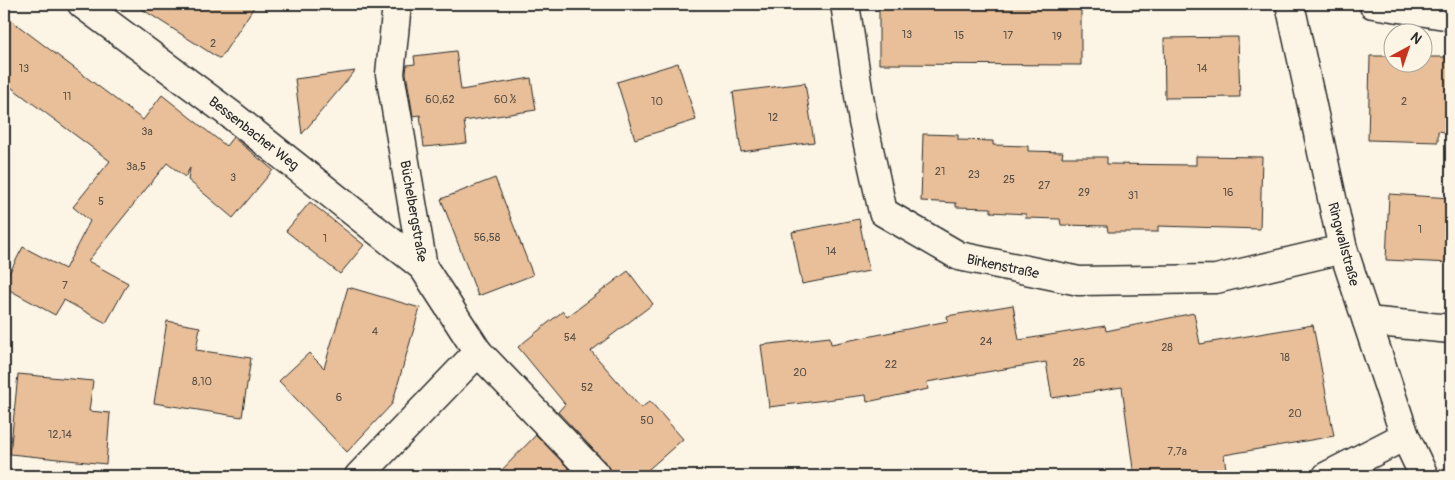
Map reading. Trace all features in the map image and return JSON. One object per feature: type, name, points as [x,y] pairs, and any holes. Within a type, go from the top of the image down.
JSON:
[{"type":"street","name":"Bessenbacher Weg","points":[[82,4],[252,131],[423,267]]},
{"type":"street","name":"Büchelbergstraße","points":[[397,4],[390,74],[423,267],[478,352],[597,476]]},
{"type":"street","name":"Birkenstraße","points":[[844,4],[863,122],[883,212],[959,256],[1079,281],[1216,279],[1343,249]]},
{"type":"street","name":"Ringwallstraße","points":[[1290,4],[1343,249],[1405,436],[1424,476]]},
{"type":"street","points":[[1373,4],[1451,16]]},
{"type":"street","points":[[1367,321],[1451,329]]},
{"type":"street","points":[[359,476],[478,352]]},
{"type":"street","points":[[1327,476],[1405,436]]},
{"type":"building","points":[[134,4],[256,4],[220,59]]},
{"type":"building","points":[[879,4],[1033,6],[1033,4],[1081,4],[1081,65],[879,64]]},
{"type":"building","points":[[4,15],[143,120],[162,95],[226,146],[233,137],[273,170],[233,218],[188,180],[190,168],[185,177],[167,163],[88,261],[128,283],[106,323],[64,300],[55,315],[4,287],[4,283],[23,247],[65,269],[90,221],[73,207],[110,161],[4,82]]},
{"type":"building","points":[[1238,37],[1240,97],[1165,98],[1164,38]]},
{"type":"building","points":[[456,51],[461,90],[531,78],[536,110],[464,121],[467,143],[424,147],[420,115],[413,116],[406,73],[407,65],[415,64],[414,56]]},
{"type":"building","points":[[1370,56],[1382,56],[1382,72],[1432,72],[1432,57],[1451,57],[1451,133],[1438,131],[1438,142],[1368,140]]},
{"type":"building","points":[[678,63],[696,120],[635,139],[617,82]]},
{"type":"building","points":[[355,71],[302,134],[295,79]]},
{"type":"building","points":[[805,83],[814,142],[741,152],[733,92]]},
{"type":"building","points":[[923,134],[958,135],[958,140],[993,141],[993,145],[1028,146],[1028,151],[1063,152],[1062,157],[1107,157],[1107,164],[1196,165],[1196,156],[1262,157],[1260,229],[1158,226],[1158,232],[1108,232],[1107,226],[1061,225],[1060,219],[1026,218],[1026,214],[991,212],[991,208],[956,207],[956,203],[921,201]]},
{"type":"building","points":[[495,178],[533,275],[478,296],[441,199]]},
{"type":"building","points":[[1389,194],[1451,198],[1451,263],[1386,260]]},
{"type":"building","points":[[310,202],[364,245],[340,274],[286,231]]},
{"type":"building","points":[[859,219],[869,271],[802,284],[792,232]]},
{"type":"building","points":[[628,271],[653,304],[591,351],[641,408],[650,401],[683,439],[641,476],[612,476],[608,465],[558,412],[565,404],[518,347],[563,311],[567,317]]},
{"type":"building","points":[[348,287],[420,308],[392,404],[347,452],[279,381],[309,353],[324,368]]},
{"type":"building","points":[[1013,305],[1019,340],[1105,326],[1106,331],[1194,313],[1200,344],[1313,325],[1334,436],[1224,455],[1227,476],[1134,476],[1122,387],[1052,398],[1046,362],[927,382],[928,389],[867,402],[866,395],[769,407],[761,345],[830,337],[831,344],[948,321],[947,316]]},
{"type":"building","points":[[167,321],[200,327],[196,350],[251,358],[242,417],[154,403]]},
{"type":"building","points":[[18,374],[93,381],[89,411],[110,413],[106,464],[10,454]]},
{"type":"building","points":[[536,435],[576,476],[496,476]]}]
